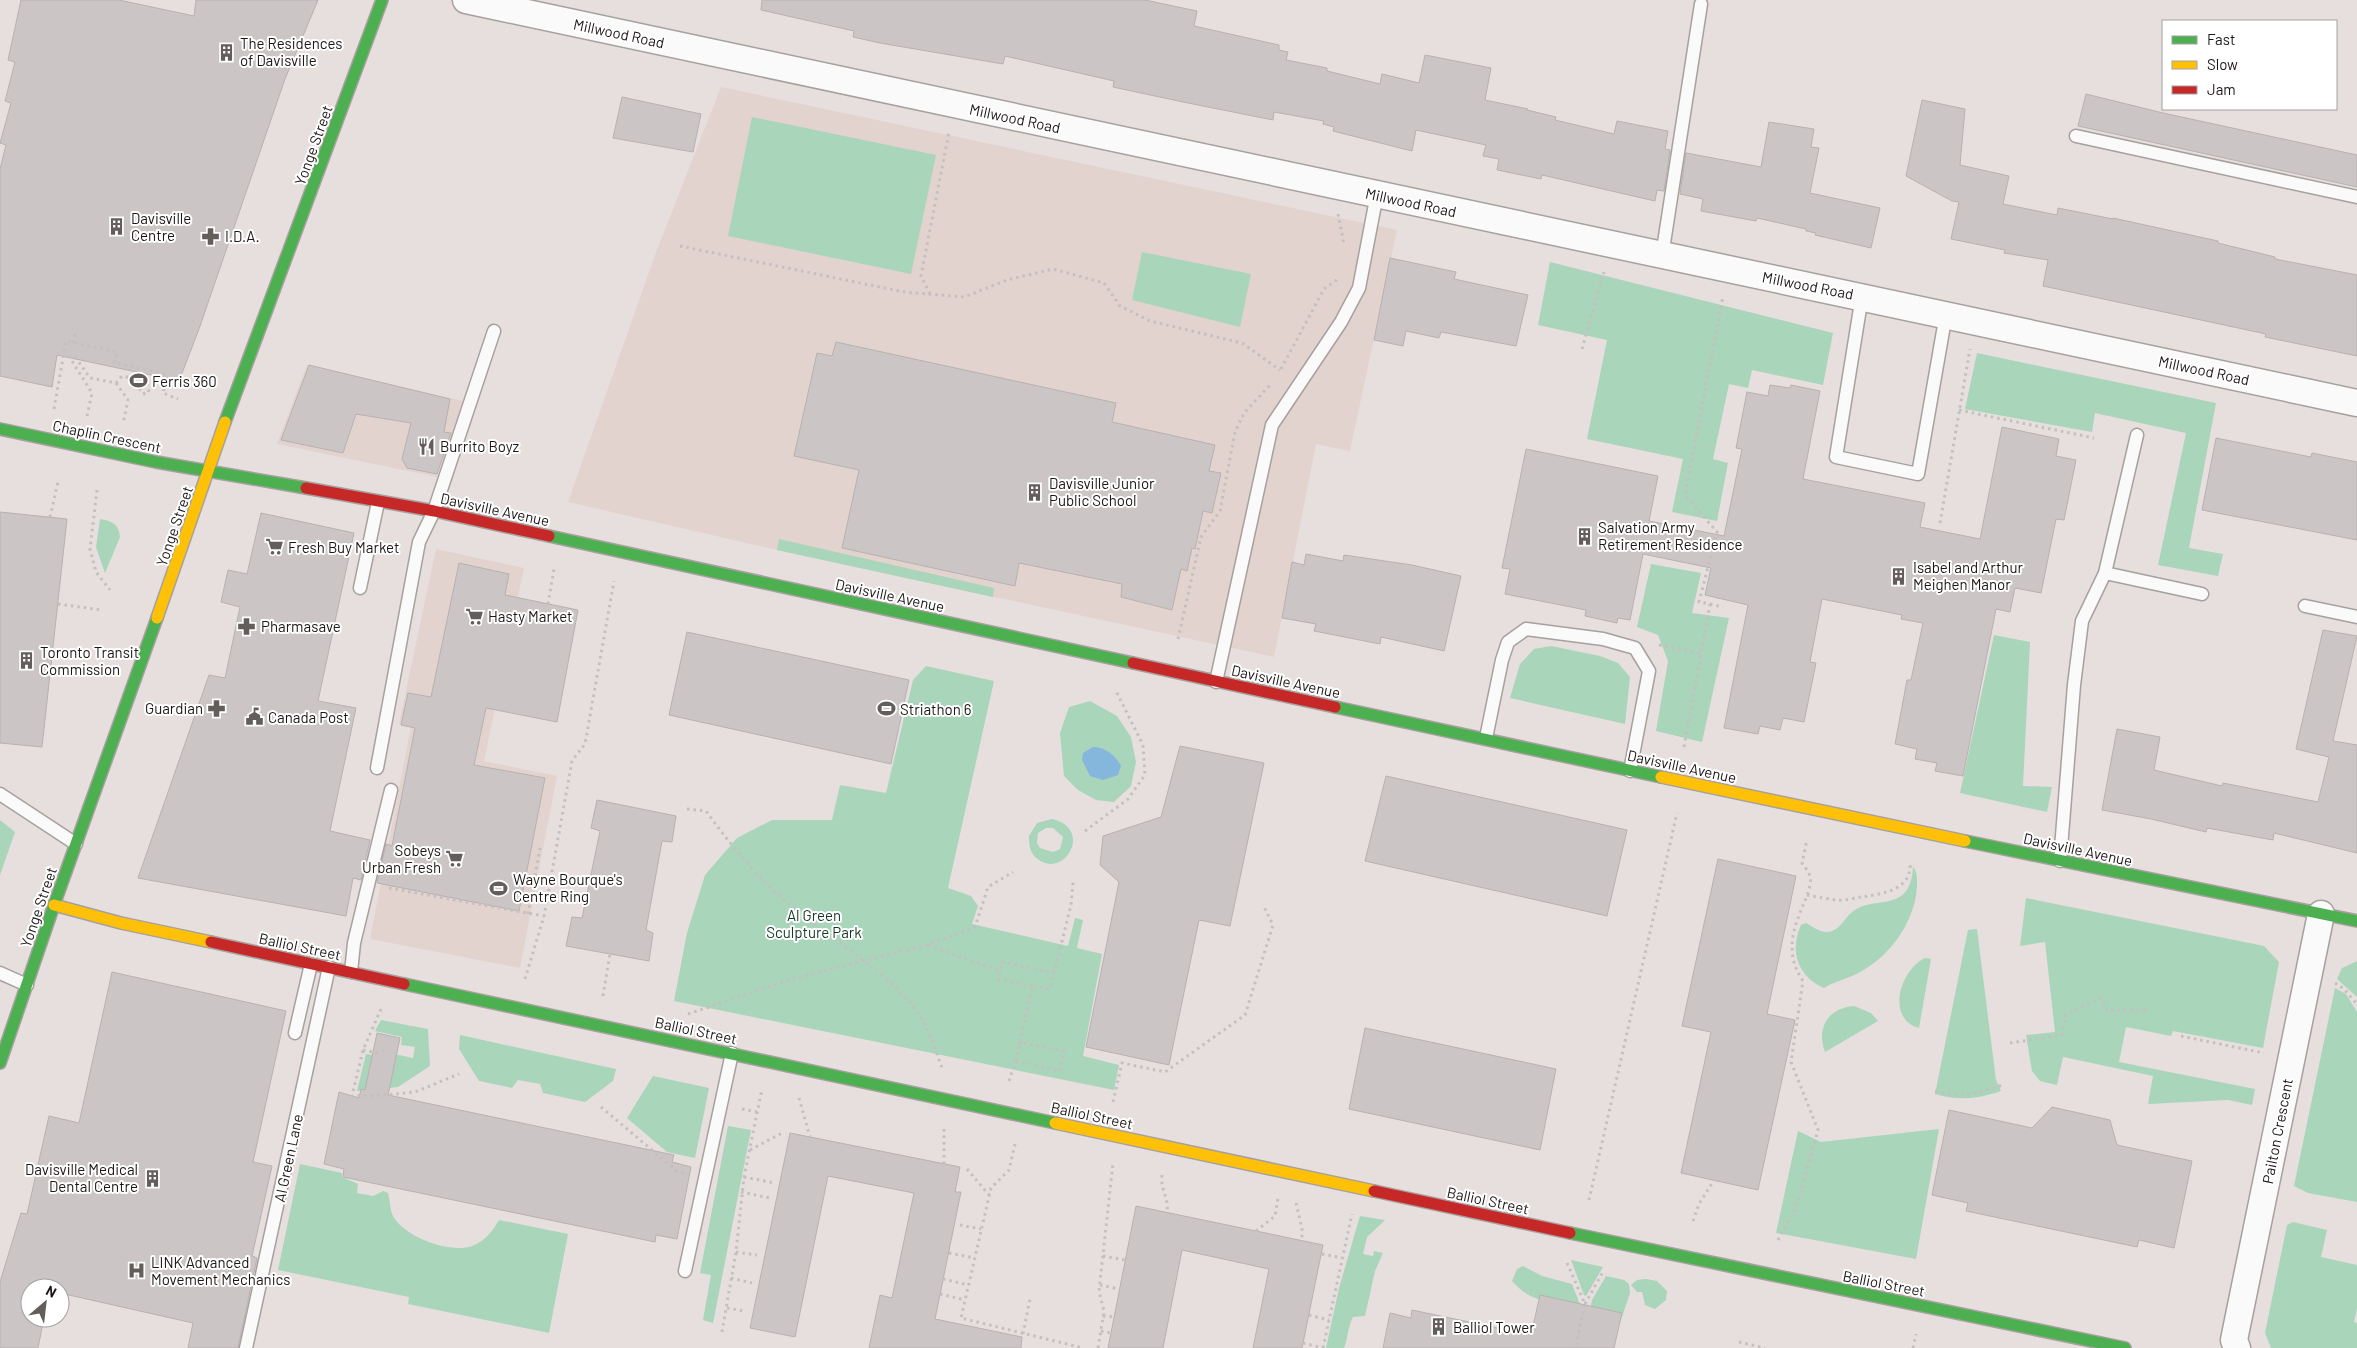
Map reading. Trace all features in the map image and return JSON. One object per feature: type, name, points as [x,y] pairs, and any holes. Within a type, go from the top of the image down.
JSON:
[{"type":"street","name":"Yonge Street","points":[[0,1063],[223,428],[382,0]]},
{"type":"street","name":"Millwood Road","points":[[466,0],[2357,403]]},
{"type":"street","name":"Chaplin Crescent","points":[[0,429],[156,462],[209,470]]},
{"type":"street","name":"Davisville Avenue","points":[[209,470],[434,511],[1216,682],[2060,861],[2357,921]]},
{"type":"street","name":"Balliol Street","points":[[54,905],[120,923],[311,964],[1821,1286],[2125,1348]]},
{"type":"street","name":"Pailton Crescent","points":[[2237,1348],[2234,1340],[2321,914]]},
{"type":"lane","points":[[1662,256],[1701,4]]},
{"type":"lane","points":[[2076,136],[2357,196]]},
{"type":"lane","points":[[1216,682],[1272,425],[1341,322],[1359,288],[1376,194]]},
{"type":"lane","points":[[1862,296],[1836,457],[1918,474],[1946,314]]},
{"type":"lane","points":[[377,768],[419,542],[434,511],[494,331]]},
{"type":"lane","points":[[2060,861],[2074,685],[2082,621],[2105,573],[2137,435]]},
{"type":"lane","points":[[360,588],[378,502]]},
{"type":"lane","points":[[2105,573],[2202,594]]},
{"type":"lane","points":[[2305,606],[2357,616]]},
{"type":"lane","points":[[1486,738],[1502,660],[1508,642],[1526,629],[1603,639],[1635,648],[1649,671],[1630,770]]},
{"type":"lane","points":[[351,972],[354,943],[391,790]]},
{"type":"lane","points":[[0,794],[76,844]]},
{"type":"lane","points":[[295,1032],[311,964]]},
{"type":"lane","name":"Al Green Lane","points":[[246,1348],[329,967]]},
{"type":"lane","points":[[0,973],[27,985]]},
{"type":"lane","points":[[685,1271],[732,1053]]},
{"type":"path","points":[[930,294],[921,276],[950,132]]},
{"type":"path","points":[[680,246],[904,292],[964,297],[1007,280],[1053,270],[1104,283],[1120,306],[1150,321],[1242,343],[1280,370]]},
{"type":"path","points":[[1582,348],[1605,270]]},
{"type":"path","points":[[1723,606],[1699,602],[1717,532],[1685,495],[1724,293]]},
{"type":"path","points":[[73,343],[75,334]]},
{"type":"path","points":[[54,409],[66,341],[116,352],[114,363],[167,374],[163,393],[178,400]]},
{"type":"path","points":[[1940,523],[1970,346]]},
{"type":"path","points":[[87,416],[92,393],[72,361],[76,358],[90,378],[116,383],[128,400],[123,424]]},
{"type":"path","points":[[116,383],[122,376],[132,378],[144,394],[148,392],[144,373]]},
{"type":"path","points":[[1959,410],[2094,438]]},
{"type":"path","points":[[50,517],[58,482]]},
{"type":"path","points":[[97,490],[90,549],[96,572],[110,590]]},
{"type":"path","points":[[87,525],[92,525]]},
{"type":"path","points":[[548,604],[554,569]]},
{"type":"path","points":[[525,979],[544,916],[572,761],[585,744],[614,581]]},
{"type":"path","points":[[58,604],[102,610]]},
{"type":"path","points":[[1684,747],[1710,604]]},
{"type":"path","points":[[1658,645],[1700,653]]},
{"type":"path","points":[[1085,831],[1128,799],[1145,775],[1142,745],[1116,691]]},
{"type":"path","points":[[687,809],[706,811],[743,860],[787,903],[864,962],[903,996],[922,1019],[942,1068]]},
{"type":"path","points":[[1589,1200],[1677,812]]},
{"type":"path","points":[[1778,1240],[1796,1208],[1818,1130],[1790,1062],[1803,980],[1794,968],[1792,953],[1794,928],[1807,895],[1810,878],[1802,863],[1807,840]]},
{"type":"path","points":[[528,914],[540,848]]},
{"type":"path","points":[[1807,895],[1840,900],[1881,894],[1895,889],[1906,881],[1911,870],[1910,861]]},
{"type":"path","points":[[687,1014],[794,978],[927,945],[975,927],[988,887],[1013,872]]},
{"type":"path","points":[[525,880],[534,882]]},
{"type":"path","points":[[1054,973],[1002,962],[998,979],[1050,989],[1054,973],[1071,905],[1073,882]]},
{"type":"path","points":[[381,887],[544,916]]},
{"type":"path","points":[[1113,1102],[1122,1062],[1165,1072],[1246,1015],[1273,926],[1263,905]]},
{"type":"path","points":[[927,945],[1000,971]]},
{"type":"path","points":[[603,996],[610,954]]},
{"type":"path","points":[[2332,981],[2344,989],[2357,1004]]},
{"type":"path","points":[[1009,1081],[1016,1061],[1032,986]]},
{"type":"path","points":[[2010,1043],[2062,1035],[2066,1014],[2102,998],[2106,1010],[2150,1010]]},
{"type":"path","points":[[383,1004],[363,1050],[352,1096],[415,1092],[459,1074]]},
{"type":"path","points":[[2181,1036],[2267,1054]]},
{"type":"path","points":[[1020,1042],[1064,1052],[1060,1071],[1016,1061],[1020,1042]]},
{"type":"path","points":[[363,1050],[379,1053],[384,1050]]},
{"type":"path","points":[[722,1332],[736,1252],[741,1192],[763,1084]]},
{"type":"path","points":[[1935,1091],[1955,1096],[1972,1094],[2003,1085]]},
{"type":"path","points":[[798,1092],[810,1137]]},
{"type":"path","points":[[601,1107],[678,1172],[705,1178]]},
{"type":"path","points":[[944,1123],[944,1164]]},
{"type":"path","points":[[749,1151],[782,1132]]},
{"type":"path","points":[[1017,1138],[1009,1170],[991,1188],[961,1318],[1083,1348]]},
{"type":"path","points":[[1098,1348],[1104,1311],[1099,1291],[1113,1159]]},
{"type":"path","points":[[967,1170],[989,1195]]},
{"type":"path","points":[[1163,1170],[1161,1185],[1168,1201],[1167,1212]]},
{"type":"path","points":[[744,1176],[774,1183]]},
{"type":"path","points":[[1693,1221],[1699,1204],[1714,1180]]},
{"type":"path","points":[[741,1192],[770,1198]]},
{"type":"path","points":[[1256,1231],[1275,1216],[1278,1194]]},
{"type":"path","points":[[1294,1198],[1302,1229],[1302,1240]]},
{"type":"path","points":[[1303,1343],[1323,1348],[1352,1210]]},
{"type":"path","points":[[960,1225],[981,1229]]},
{"type":"path","points":[[736,1252],[757,1255]]},
{"type":"path","points":[[949,1253],[975,1258]]},
{"type":"path","points":[[1322,1254],[1342,1258]]},
{"type":"path","points":[[1564,1255],[1585,1304]]},
{"type":"path","points":[[1103,1256],[1126,1260]]},
{"type":"path","points":[[1576,1345],[1585,1304],[1607,1264]]},
{"type":"path","points":[[731,1278],[752,1283]]},
{"type":"path","points":[[943,1279],[968,1285]]},
{"type":"path","points":[[1100,1285],[1119,1289]]},
{"type":"path","points":[[940,1294],[965,1300]]},
{"type":"path","points":[[1023,1334],[1030,1299]]},
{"type":"path","points":[[727,1308],[744,1311]]},
{"type":"path","points":[[1309,1315],[1329,1320]]},
{"type":"path","points":[[1103,1316],[1114,1317]]},
{"type":"path","points":[[1101,1331],[1111,1333]]},
{"type":"path","points":[[1913,1348],[1916,1331]]},
{"type":"path","points":[[1739,1342],[1765,1348]]},
{"type":"shaded area","points":[[721,87],[1397,230],[1350,451],[1316,444],[1274,657],[777,550],[568,502],[655,255]]},
{"type":"shaded area","points":[[307,365],[463,401],[437,477],[277,444]]},
{"type":"shaded area","points":[[436,549],[524,568],[484,761],[557,776],[520,968],[370,939],[411,727],[399,724]]},
{"type":"green space","points":[[752,117],[936,155],[911,274],[728,236]]},
{"type":"green space","points":[[1142,252],[1251,274],[1240,327],[1132,300]]},
{"type":"green space","points":[[1550,262],[1833,333],[1823,385],[1752,370],[1748,388],[1729,384],[1713,459],[1728,463],[1717,521],[1672,512],[1683,459],[1587,439],[1607,340],[1538,325]]},
{"type":"green space","points":[[1977,353],[2216,403],[2189,548],[2223,554],[2218,576],[2158,565],[2186,433],[2095,413],[2092,432],[1965,409]]},
{"type":"green space","points":[[100,519],[114,524],[118,529],[120,537],[105,573],[96,547]]},
{"type":"green space","points":[[779,539],[994,588],[993,597],[777,550]]},
{"type":"green space","points":[[1651,564],[1701,573],[1692,613],[1729,618],[1702,742],[1656,731],[1668,661],[1658,635],[1637,627]]},
{"type":"green space","points":[[1994,635],[2030,642],[2023,786],[2052,787],[2047,812],[1960,793]]},
{"type":"green space","points":[[1551,646],[1600,656],[1618,663],[1630,677],[1625,724],[1510,698],[1520,664],[1534,649]]},
{"type":"green space","name":"Al Green Sculpture Park","points":[[926,666],[994,681],[948,888],[971,896],[978,906],[972,924],[1068,946],[1075,918],[1083,920],[1077,948],[1102,954],[1083,1056],[1119,1065],[1114,1090],[674,1001],[687,933],[705,875],[737,838],[772,820],[832,820],[840,785],[886,793],[913,680]]},
{"type":"green space","points":[[1090,701],[1117,716],[1131,737],[1136,762],[1131,786],[1114,802],[1096,800],[1078,790],[1064,776],[1060,733],[1069,707]]},
{"type":"green space","points":[[1052,819],[1064,824],[1071,832],[1073,841],[1071,850],[1066,857],[1058,862],[1049,864],[1039,860],[1034,855],[1030,846],[1029,836],[1037,823]],"holes":[[[1046,828],[1053,828],[1063,837],[1060,849],[1053,852],[1040,848],[1037,843],[1038,833]]]},
{"type":"green space","points":[[0,820],[15,832],[0,875]]},
{"type":"green space","points":[[1913,867],[1917,880],[1913,908],[1903,930],[1888,950],[1860,972],[1824,988],[1808,977],[1798,962],[1796,953],[1797,935],[1801,925],[1806,923],[1816,929],[1827,932],[1835,930],[1851,913],[1860,907],[1898,898],[1905,892],[1910,882]]},
{"type":"green space","points":[[2026,898],[2264,946],[2279,962],[2263,1048],[2173,1031],[2171,1036],[2126,1027],[2119,1062],[2255,1089],[2252,1105],[2228,1100],[2148,1104],[2153,1076],[2063,1057],[2057,1085],[2040,1081],[2032,1071],[2026,1035],[2055,1032],[2045,942],[2020,946]]},
{"type":"green space","points":[[1977,929],[1996,1080],[2001,1091],[1984,1096],[1952,1098],[1935,1094],[1968,930]]},
{"type":"green space","points":[[1925,958],[1931,959],[1919,1028],[1909,1023],[1902,1015],[1900,994],[1908,973]]},
{"type":"green space","points":[[2357,961],[2357,997],[2337,979],[2342,968]]},
{"type":"green space","points":[[2335,988],[2346,994],[2357,1012],[2357,1202],[2308,1193],[2294,1186]]},
{"type":"green space","points":[[1854,1006],[1871,1013],[1878,1021],[1825,1052],[1822,1035],[1826,1021],[1837,1011]]},
{"type":"green space","points":[[381,1020],[428,1029],[430,1066],[398,1087],[357,1091],[366,1054],[381,1056],[385,1052],[413,1058],[415,1047],[401,1045],[402,1037],[375,1031]]},
{"type":"green space","points":[[460,1035],[616,1069],[613,1081],[585,1102],[543,1093],[540,1084],[518,1080],[512,1088],[479,1081],[459,1049]]},
{"type":"green space","points":[[653,1076],[709,1088],[695,1158],[667,1152],[627,1118]]},
{"type":"green space","points":[[728,1126],[751,1130],[713,1323],[703,1320],[711,1275],[700,1273]]},
{"type":"green space","points":[[1939,1129],[1916,1259],[1776,1233],[1798,1131],[1821,1142]]},
{"type":"green space","points":[[300,1164],[342,1173],[342,1177],[358,1184],[357,1193],[373,1196],[383,1191],[388,1193],[392,1214],[399,1224],[417,1237],[440,1246],[463,1248],[472,1246],[488,1235],[499,1220],[568,1234],[549,1333],[408,1304],[409,1297],[278,1270]]},
{"type":"green space","points":[[1360,1216],[1385,1220],[1367,1237],[1363,1254],[1373,1256],[1374,1251],[1383,1253],[1375,1271],[1365,1316],[1353,1317],[1344,1348],[1326,1348],[1339,1288]]},
{"type":"green space","points":[[2293,1222],[2327,1230],[2321,1257],[2357,1265],[2357,1308],[2354,1322],[2357,1323],[2357,1348],[2271,1348],[2265,1333],[2287,1225]]},
{"type":"green space","points":[[1571,1260],[1603,1267],[1586,1296],[1584,1295]]},
{"type":"green space","points":[[1523,1266],[1542,1276],[1572,1284],[1581,1307],[1543,1301],[1527,1294],[1512,1281],[1517,1269]]},
{"type":"green space","points":[[1606,1276],[1624,1280],[1629,1284],[1630,1293],[1622,1317],[1590,1310],[1592,1300]]},
{"type":"green space","points":[[1637,1280],[1657,1281],[1667,1291],[1666,1300],[1655,1309],[1645,1305],[1642,1292],[1637,1292],[1631,1285]]},
{"type":"water","points":[[1093,747],[1106,750],[1116,759],[1121,766],[1118,775],[1103,780],[1090,776],[1082,760],[1083,753]]},
{"type":"building","name":"Davisville Centre","points":[[21,0],[119,0],[194,16],[196,0],[318,0],[285,79],[199,329],[179,381],[57,355],[52,387],[0,376],[0,169],[6,145],[0,143],[11,103],[5,101],[15,62],[8,60]]},
{"type":"building","points":[[762,0],[1145,0],[1197,11],[1194,26],[1279,45],[1279,50],[1288,52],[1286,60],[1327,68],[1327,71],[1380,84],[1382,74],[1419,83],[1425,55],[1491,68],[1485,100],[1528,109],[1556,117],[1555,120],[1614,134],[1617,121],[1668,131],[1665,149],[1670,150],[1664,191],[1657,190],[1655,201],[1542,175],[1541,179],[1497,170],[1499,159],[1483,156],[1486,145],[1416,130],[1412,151],[1333,131],[1334,127],[1323,124],[1324,121],[1274,112],[1273,120],[1183,102],[1113,87],[1114,81],[1005,56],[1003,64],[880,43],[853,37],[854,31],[761,10]]},
{"type":"building","points":[[2086,94],[2163,113],[2357,155],[2357,187],[2078,126]]},
{"type":"building","points":[[622,97],[701,114],[693,152],[613,138]]},
{"type":"building","points":[[1922,100],[1965,109],[1960,165],[2009,176],[2003,204],[2057,215],[2058,208],[2113,218],[2218,241],[2218,243],[2275,257],[2275,259],[2357,275],[2357,356],[2265,337],[2266,334],[2043,286],[2048,260],[2004,253],[2005,250],[1951,239],[1959,202],[1952,201],[1906,176]]},
{"type":"building","points":[[1769,122],[1814,129],[1811,147],[1819,148],[1810,193],[1880,208],[1871,248],[1815,235],[1816,233],[1806,231],[1806,229],[1757,218],[1756,221],[1701,211],[1703,199],[1680,194],[1686,153],[1761,167]]},
{"type":"building","points":[[1390,258],[1456,272],[1454,279],[1528,295],[1516,346],[1441,332],[1439,338],[1406,331],[1403,346],[1374,340]]},
{"type":"building","name":"Davisville Junior Public School","points":[[836,342],[1116,403],[1112,422],[1215,445],[1209,471],[1221,473],[1212,513],[1203,511],[1195,549],[1192,548],[1187,571],[1181,569],[1172,610],[1121,597],[1122,584],[1019,563],[1015,586],[842,548],[859,470],[794,456],[817,353],[832,356]]},
{"type":"building","points":[[309,365],[450,399],[444,432],[451,433],[437,474],[407,468],[402,459],[411,423],[356,414],[343,453],[281,440]]},
{"type":"building","name":"Isabel and Arthur Meighen Manor","points":[[1770,385],[1790,388],[1791,385],[1820,391],[1803,479],[1925,503],[1920,527],[1980,539],[2002,427],[2059,439],[2056,456],[2076,460],[2064,520],[2056,519],[2041,593],[2015,588],[2010,612],[1996,609],[1963,776],[1935,771],[1937,763],[1915,759],[1917,749],[1895,744],[1907,680],[1911,680],[1923,623],[1901,619],[1902,615],[1822,599],[1810,662],[1816,663],[1804,722],[1783,718],[1780,730],[1760,726],[1758,734],[1724,728],[1748,605],[1705,595],[1711,568],[1643,554],[1630,620],[1618,618],[1617,623],[1585,616],[1586,610],[1505,594],[1510,569],[1502,568],[1526,449],[1658,476],[1649,521],[1724,536],[1742,449],[1736,448],[1747,392],[1768,396]]},
{"type":"building","points":[[2216,438],[2311,457],[2312,453],[2357,462],[2357,540],[2202,510]]},
{"type":"building","name":"Toronto Transit Commission","points":[[0,512],[67,519],[42,747],[0,743]]},
{"type":"building","points":[[261,513],[354,533],[318,701],[356,708],[330,831],[370,840],[361,880],[353,878],[346,916],[138,878],[209,675],[225,678],[240,607],[221,602],[228,570],[247,574]]},
{"type":"building","points":[[1306,554],[1343,561],[1344,555],[1412,565],[1461,576],[1444,651],[1381,637],[1380,644],[1314,631],[1316,624],[1282,618],[1292,562],[1304,565]]},
{"type":"building","points":[[459,563],[509,574],[505,595],[578,610],[557,722],[486,708],[474,765],[545,778],[519,911],[377,883],[386,844],[392,846],[415,728],[401,725],[408,693],[431,697]]},
{"type":"building","points":[[2323,630],[2357,636],[2333,741],[2357,745],[2357,853],[2274,833],[2273,840],[2207,828],[2206,832],[2102,810],[2117,729],[2160,737],[2154,770],[2222,786],[2223,783],[2318,802],[2329,757],[2296,749]]},
{"type":"building","points":[[687,632],[909,680],[891,764],[669,715]]},
{"type":"building","points":[[1180,746],[1264,763],[1230,926],[1199,920],[1169,1065],[1086,1047],[1119,882],[1100,865],[1103,836],[1161,817]]},
{"type":"building","points":[[1386,776],[1627,830],[1607,916],[1365,861]]},
{"type":"building","points":[[597,800],[676,816],[672,842],[662,841],[646,930],[653,933],[649,961],[566,946],[572,917],[582,918],[600,831],[591,828]]},
{"type":"building","points":[[1718,859],[1796,876],[1767,1014],[1795,1020],[1758,1190],[1681,1173],[1711,1032],[1682,1026]]},
{"type":"building","points":[[112,972],[286,1011],[253,1162],[272,1166],[252,1256],[257,1258],[238,1348],[188,1348],[193,1323],[70,1295],[70,1278],[20,1278],[20,1328],[42,1328],[38,1348],[0,1348],[0,1282],[21,1213],[27,1214],[49,1116],[79,1123]]},
{"type":"building","points":[[1365,1028],[1556,1069],[1540,1150],[1349,1109]]},
{"type":"building","points":[[377,1033],[400,1038],[388,1095],[674,1155],[672,1162],[691,1167],[677,1239],[656,1235],[655,1242],[343,1177],[344,1169],[324,1164],[339,1092],[359,1098],[361,1089],[365,1090]]},
{"type":"building","points":[[2052,1107],[2110,1120],[2117,1145],[2192,1161],[2174,1248],[2139,1240],[2137,1247],[1966,1211],[1968,1203],[1932,1195],[1949,1110],[2032,1128]]},
{"type":"building","points":[[790,1133],[960,1167],[955,1192],[961,1192],[935,1319],[1022,1337],[1021,1348],[869,1348],[880,1295],[892,1298],[914,1193],[828,1176],[795,1337],[750,1328]]},
{"type":"building","points":[[1136,1206],[1323,1245],[1302,1348],[1253,1348],[1269,1269],[1182,1250],[1163,1348],[1108,1348]]},
{"type":"building","points":[[1540,1295],[1622,1313],[1614,1348],[1383,1348],[1390,1313],[1411,1318],[1412,1310],[1531,1335]]},
{"type":"traffic: fast","points":[[225,422],[382,0]]},
{"type":"traffic: fast","points":[[0,429],[156,462],[306,488]]},
{"type":"traffic: fast","points":[[549,536],[1133,663]]},
{"type":"traffic: fast","points":[[0,1063],[54,905],[157,618]]},
{"type":"traffic: fast","points":[[1335,707],[1661,777]]},
{"type":"traffic: fast","points":[[1965,841],[2357,921]]},
{"type":"traffic: fast","points":[[404,984],[1055,1123]]},
{"type":"traffic: fast","points":[[1570,1233],[2125,1348]]},
{"type":"traffic: slow","points":[[157,618],[225,422]]},
{"type":"traffic: slow","points":[[1661,777],[1965,841]]},
{"type":"traffic: slow","points":[[54,905],[121,923],[211,942]]},
{"type":"traffic: slow","points":[[1055,1123],[1374,1191]]},
{"type":"traffic: jam","points":[[306,488],[434,511],[549,536]]},
{"type":"traffic: jam","points":[[1133,663],[1335,707]]},
{"type":"traffic: jam","points":[[211,942],[404,984]]},
{"type":"traffic: jam","points":[[1374,1191],[1570,1233]]},
{"type":"place","name":"The Residences of Davisville","points":[[226,52]]},
{"type":"place","name":"Davisville Centre","points":[[117,227]]},
{"type":"place","name":"I.D.A.","points":[[211,236]]},
{"type":"place","name":"Ferris 360","points":[[138,381]]},
{"type":"place","name":"Burrito Boyz","points":[[426,446]]},
{"type":"place","name":"Davisville Junior Public School","points":[[1035,492]]},
{"type":"place","name":"Salvation Army Retirement Residence","points":[[1584,536]]},
{"type":"place","name":"Fresh Buy Market","points":[[274,547]]},
{"type":"place","name":"Isabel and Arthur Meighen Manor","points":[[1899,576]]},
{"type":"place","name":"Hasty Market","points":[[474,616]]},
{"type":"place","name":"Pharmasave","points":[[247,626]]},
{"type":"place","name":"Toronto Transit Commission","points":[[26,661]]},
{"type":"place","name":"Guardian","points":[[217,708]]},
{"type":"place","name":"Striathon 6","points":[[886,709]]},
{"type":"place","name":"Canada Post","points":[[254,717]]},
{"type":"place","name":"Sobeys Urban Fresh","points":[[455,859]]},
{"type":"place","name":"Wayne Bourque's Centre Ring","points":[[499,888]]},
{"type":"place","name":"Davisville Medical Dental Centre","points":[[152,1178]]},
{"type":"place","name":"LINK Advanced Movement Mechanics","points":[[137,1271]]},
{"type":"place","name":"Balliol Tower","points":[[1439,1327]]}]
